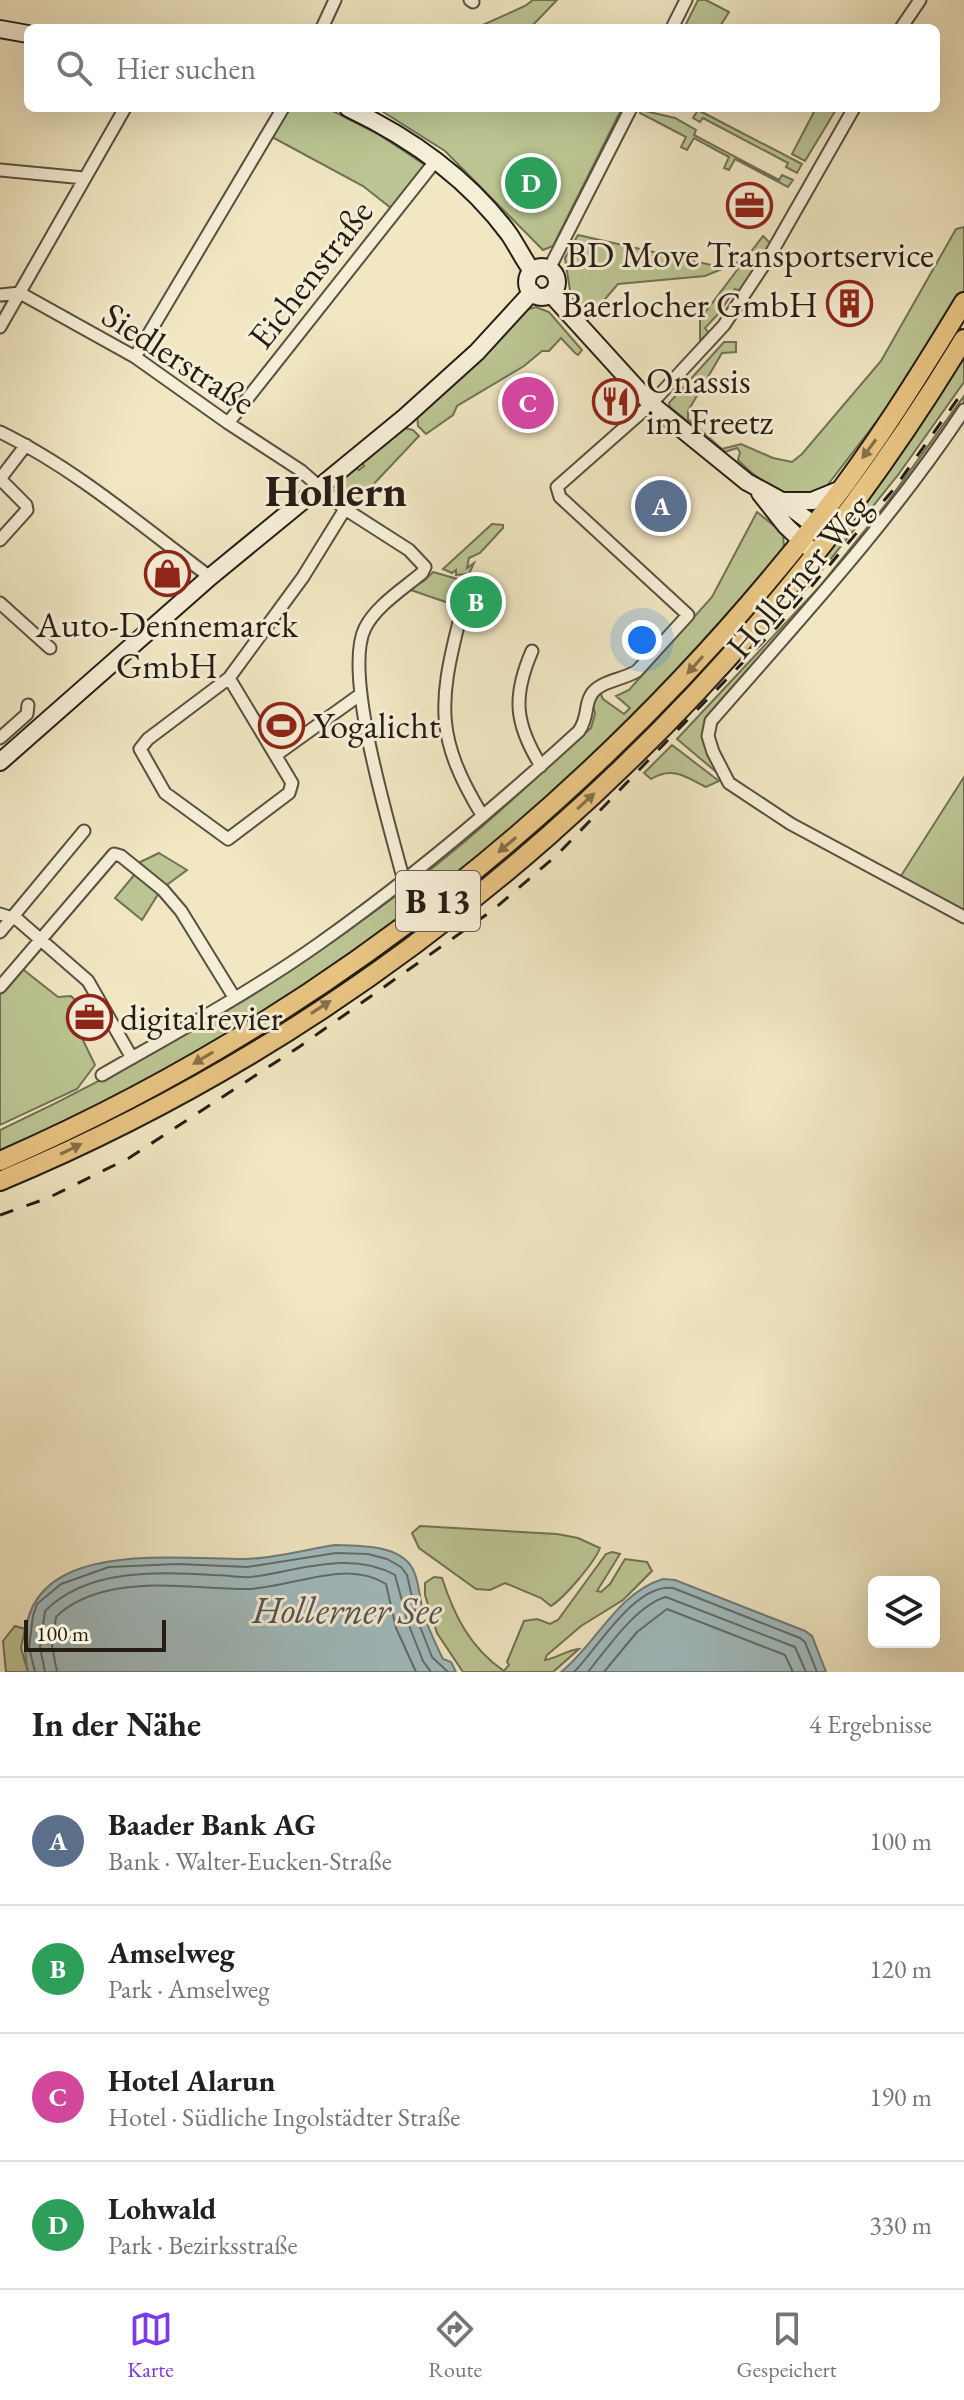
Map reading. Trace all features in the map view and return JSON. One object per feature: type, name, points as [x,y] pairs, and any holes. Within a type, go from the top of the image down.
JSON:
[{"type":"main road","name":"B 13","points":[[0,1181],[133,1119],[203,1081],[336,998],[506,871],[617,772],[744,640],[816,553],[821,531],[839,490],[920,374],[964,302]]},
{"type":"main road","name":"B 13","points":[[0,1161],[102,1113],[191,1066],[336,975],[447,894],[567,792],[648,715],[732,624],[800,542],[821,531],[909,426],[964,339]]},
{"type":"street","points":[[324,24],[335,0]]},
{"type":"street","points":[[674,24],[686,0]]},
{"type":"street","points":[[904,24],[920,0]]},
{"type":"street","points":[[0,29],[24,33]]},
{"type":"street","points":[[0,327],[123,112]]},
{"type":"street","points":[[135,357],[281,112]]},
{"type":"street","points":[[356,112],[392,130],[437,159],[466,186],[541,270],[557,281],[551,294],[543,297],[532,292],[528,284],[541,270],[629,112]]},
{"type":"street","points":[[102,1075],[317,945],[404,882],[579,731],[586,720],[591,694],[601,685],[626,678],[637,671],[688,615],[557,492],[557,487],[651,404],[724,325],[769,257],[852,112]]},
{"type":"street","name":"Eichenstraße","points":[[228,423],[437,159]]},
{"type":"street","points":[[0,170],[84,178]]},
{"type":"street","points":[[0,762],[210,577],[405,417],[477,352],[532,292]]},
{"type":"street","points":[[0,295],[20,293]]},
{"type":"street","name":"Siedlerstraße","points":[[20,293],[135,357],[300,470],[345,509],[409,550],[425,567],[366,626],[359,652],[361,694]]},
{"type":"street","points":[[551,294],[651,404],[757,489],[800,542],[816,553]]},
{"type":"street","name":"Hollerner Weg","points":[[964,410],[941,446],[851,561],[711,721],[708,736],[729,783],[791,824],[964,917]]},
{"type":"street","points":[[0,432],[26,445],[80,481],[210,577]]},
{"type":"street","points":[[0,540],[27,510],[26,505],[0,479],[26,445]]},
{"type":"street","points":[[757,489],[782,501],[821,531]]},
{"type":"street","points":[[782,501],[812,501],[839,490]]},
{"type":"street","points":[[229,678],[292,783],[292,789],[228,839],[165,793],[140,749],[148,739],[229,678],[303,577],[345,509]]},
{"type":"street","points":[[0,603],[50,648]]},
{"type":"street","points":[[459,622],[444,693],[447,733],[460,776],[482,815]]},
{"type":"street","points":[[532,651],[522,673],[519,704],[525,740],[541,766]]},
{"type":"street","points":[[276,755],[361,694],[365,728],[404,882]]},
{"type":"street","points":[[0,738],[27,714],[28,705]]},
{"type":"street","points":[[0,932],[6,916],[84,831]]},
{"type":"street","points":[[0,987],[110,856],[119,854],[163,890],[181,911],[234,997]]},
{"type":"street","points":[[6,916],[88,981],[132,1058]]},
{"type":"green space","points":[[533,0],[557,0],[534,24],[485,24]]},
{"type":"green space","points":[[698,0],[706,0],[729,12],[722,24],[686,24]]},
{"type":"green space","points":[[287,112],[335,112],[378,134],[425,165],[391,208],[363,186],[272,137]]},
{"type":"green space","points":[[383,112],[620,112],[553,246],[543,250],[445,151]]},
{"type":"green space","points":[[697,112],[702,112],[802,164],[797,173],[786,167],[788,163],[703,118],[700,122],[693,118]]},
{"type":"green space","points":[[814,112],[835,112],[805,161],[792,154]]},
{"type":"green space","points":[[640,113],[675,118],[696,130],[694,135],[779,180],[782,175],[793,180],[788,187],[735,159],[729,170],[724,168],[729,157],[694,138],[687,150],[681,147],[686,137]]},
{"type":"green space","points":[[964,227],[964,291],[907,382],[823,491],[799,496],[766,484],[738,460],[740,452],[737,448],[725,452],[670,407],[669,403],[724,342],[736,342],[736,352],[722,353],[688,411],[688,419],[722,449],[741,444],[773,458],[792,462],[881,361],[956,229]]},
{"type":"green space","points":[[578,235],[720,267],[739,262],[705,276],[618,284],[587,320],[571,297],[565,258]]},
{"type":"green space","points":[[763,236],[770,243],[740,291],[735,289],[705,328],[709,333],[700,340],[700,319]]},
{"type":"green space","points":[[536,307],[549,312],[582,350],[578,355],[561,338],[549,351],[542,351],[524,366],[457,406],[453,415],[426,434],[418,426],[417,413],[526,310]]},
{"type":"green space","points":[[964,352],[964,382],[898,475],[809,586],[677,727],[675,725]]},
{"type":"green space","points":[[964,396],[964,404],[881,516],[705,726],[721,776],[677,739],[821,585],[886,504]]},
{"type":"green space","points":[[404,428],[413,430],[419,436],[353,506],[340,492],[336,493],[336,486],[356,468],[359,470],[364,466],[362,463]]},
{"type":"green space","points":[[757,512],[783,533],[784,548],[673,679],[510,834],[355,954],[182,1064],[0,1156],[0,1130],[109,1076],[215,1016],[318,951],[417,880],[484,825],[591,728],[595,714],[593,703],[600,692],[603,699],[624,714],[630,708],[616,696],[629,690],[712,597]]},
{"type":"green space","points":[[492,524],[503,525],[503,528],[480,553],[469,558],[467,568],[474,563],[469,574],[456,575],[456,570],[452,573],[443,569]]},
{"type":"green space","points":[[433,572],[468,582],[474,588],[463,608],[408,589]]},
{"type":"green space","points":[[643,730],[646,733],[577,800],[442,914],[289,1021],[187,1083],[0,1176],[0,1168],[191,1072],[600,771]]},
{"type":"green space","points":[[672,745],[719,781],[706,787],[673,773],[651,779],[644,773]]},
{"type":"green space","points":[[964,777],[964,910],[899,879]]},
{"type":"green space","points":[[159,853],[187,870],[164,887],[136,864]]},
{"type":"green space","points":[[135,874],[160,891],[142,920],[115,898]]},
{"type":"green space","points":[[20,967],[58,997],[71,996],[76,1001],[68,1009],[95,1065],[77,1089],[0,1125],[0,993]]},
{"type":"green space","points":[[420,1526],[557,1534],[578,1538],[600,1548],[578,1579],[551,1606],[541,1598],[505,1583],[490,1590],[476,1589],[419,1548],[412,1533]]},
{"type":"green space","points":[[606,1554],[620,1554],[597,1591],[601,1592],[610,1584],[625,1559],[647,1562],[652,1571],[623,1600],[581,1626],[547,1655],[545,1660],[579,1649],[553,1672],[463,1672],[437,1633],[425,1595],[425,1583],[434,1577],[442,1578],[458,1618],[473,1641],[504,1671],[509,1665],[507,1662],[524,1621],[537,1619],[550,1624],[558,1620]]},
{"type":"green space","points":[[15,1626],[25,1629],[21,1648],[28,1672],[6,1672],[3,1641]]},
{"type":"water","name":"Hollerner See","points":[[335,1545],[381,1549],[402,1557],[410,1564],[417,1579],[423,1613],[430,1631],[443,1659],[451,1662],[456,1672],[28,1672],[26,1628],[39,1597],[63,1576],[96,1564],[133,1559],[255,1559]]},
{"type":"water","points":[[663,1579],[675,1580],[805,1631],[812,1636],[826,1672],[561,1672],[633,1595]]},
{"type":"railway","points":[[0,1215],[48,1198],[129,1158],[299,1047],[493,910],[557,855],[777,627],[893,490],[964,390]]},
{"type":"place","name":"Lohwald","points":[[531,183]]},
{"type":"place","name":"BD Move Transportservice","points":[[750,205]]},
{"type":"place","name":"Baerlocher GmbH","points":[[849,304]]},
{"type":"place","name":"Onassis im Freetz","points":[[615,401]]},
{"type":"place","name":"Hotel Alarun","points":[[528,403]]},
{"type":"place","name":"Baader Bank AG","points":[[661,506]]},
{"type":"place","name":"Auto-Dennemarck GmbH","points":[[167,574]]},
{"type":"place","name":"Amselweg","points":[[476,602]]},
{"type":"place","name":"Yogalicht","points":[[282,725]]},
{"type":"place","name":"digitalrevier","points":[[89,1017]]},
{"type":"district","name":"Hollern","points":[[336,490]]}]
